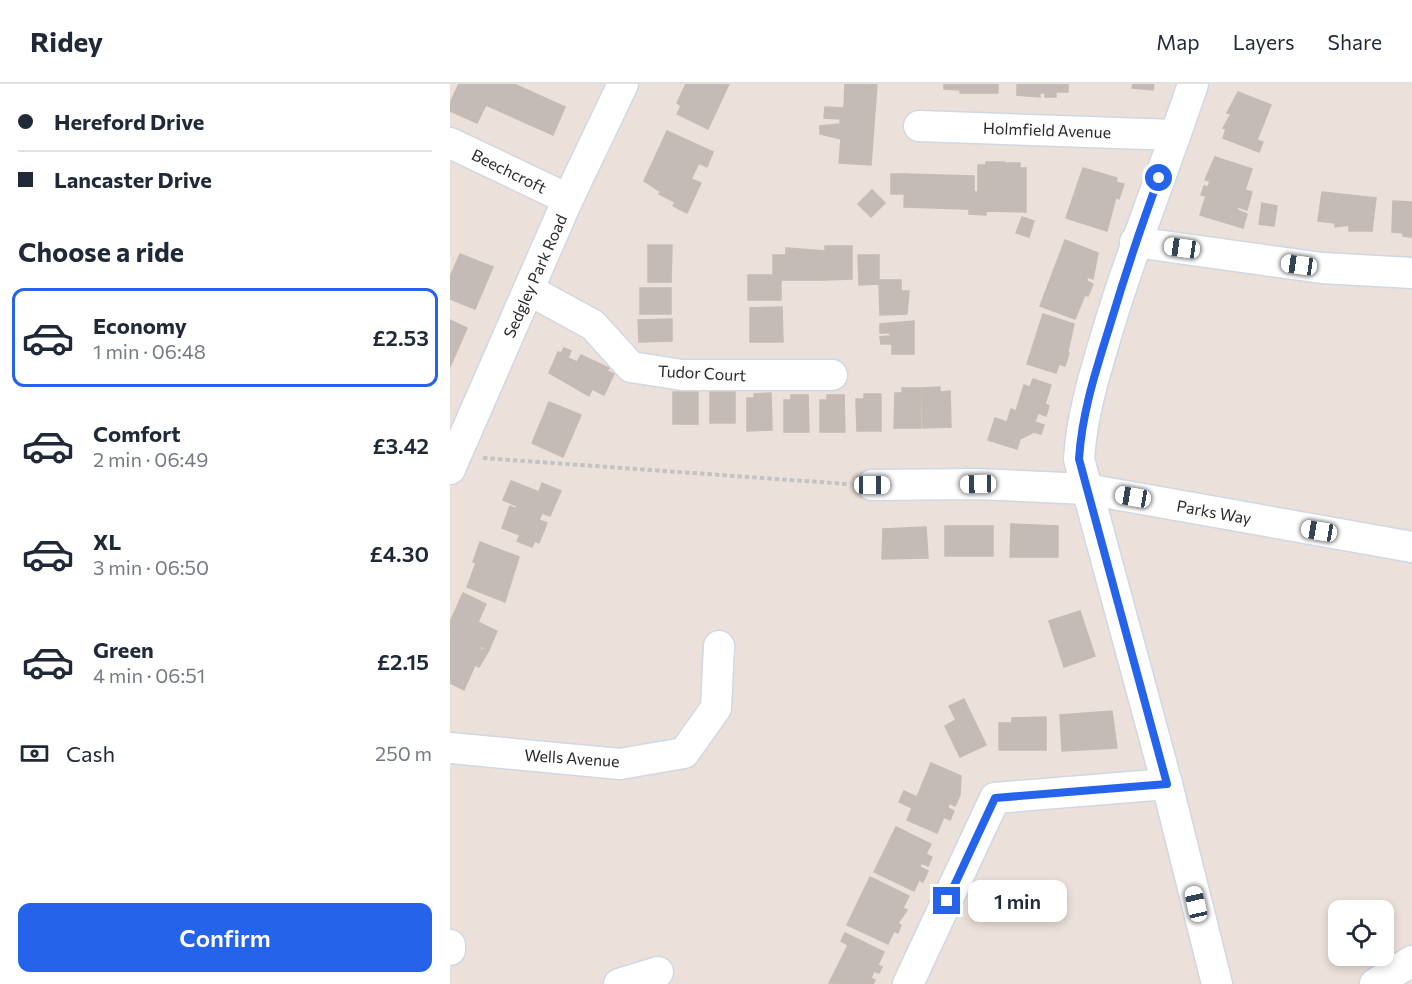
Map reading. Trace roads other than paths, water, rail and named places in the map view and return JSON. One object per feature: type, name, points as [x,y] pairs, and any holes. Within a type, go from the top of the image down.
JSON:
[{"type":"street","name":"Sedgley Park Road","points":[[453,463],[568,200],[623,84]]},
{"type":"street","points":[[1193,84],[1135,242],[1081,426],[1079,459],[1167,784],[1217,984]]},
{"type":"street","name":"Holmfield Avenue","points":[[919,126],[1176,135]]},
{"type":"street","name":"Beechcroft","points":[[450,143],[568,200]]},
{"type":"street","points":[[1135,242],[1322,268],[1412,273]]},
{"type":"street","name":"Tudor Court","points":[[529,290],[593,324],[631,367],[682,375],[832,375]]},
{"type":"street","name":"Parks Way","points":[[872,485],[978,484],[1086,489],[1412,547]]},
{"type":"street","name":"Wells Avenue","points":[[450,748],[620,764],[684,753],[716,708],[719,646]]},
{"type":"street","points":[[908,984],[995,798],[1167,784]]},
{"type":"street","points":[[450,945],[450,951]]},
{"type":"street","points":[[1375,984],[1412,961]]},
{"type":"street","points":[[619,984],[657,972]]}]
